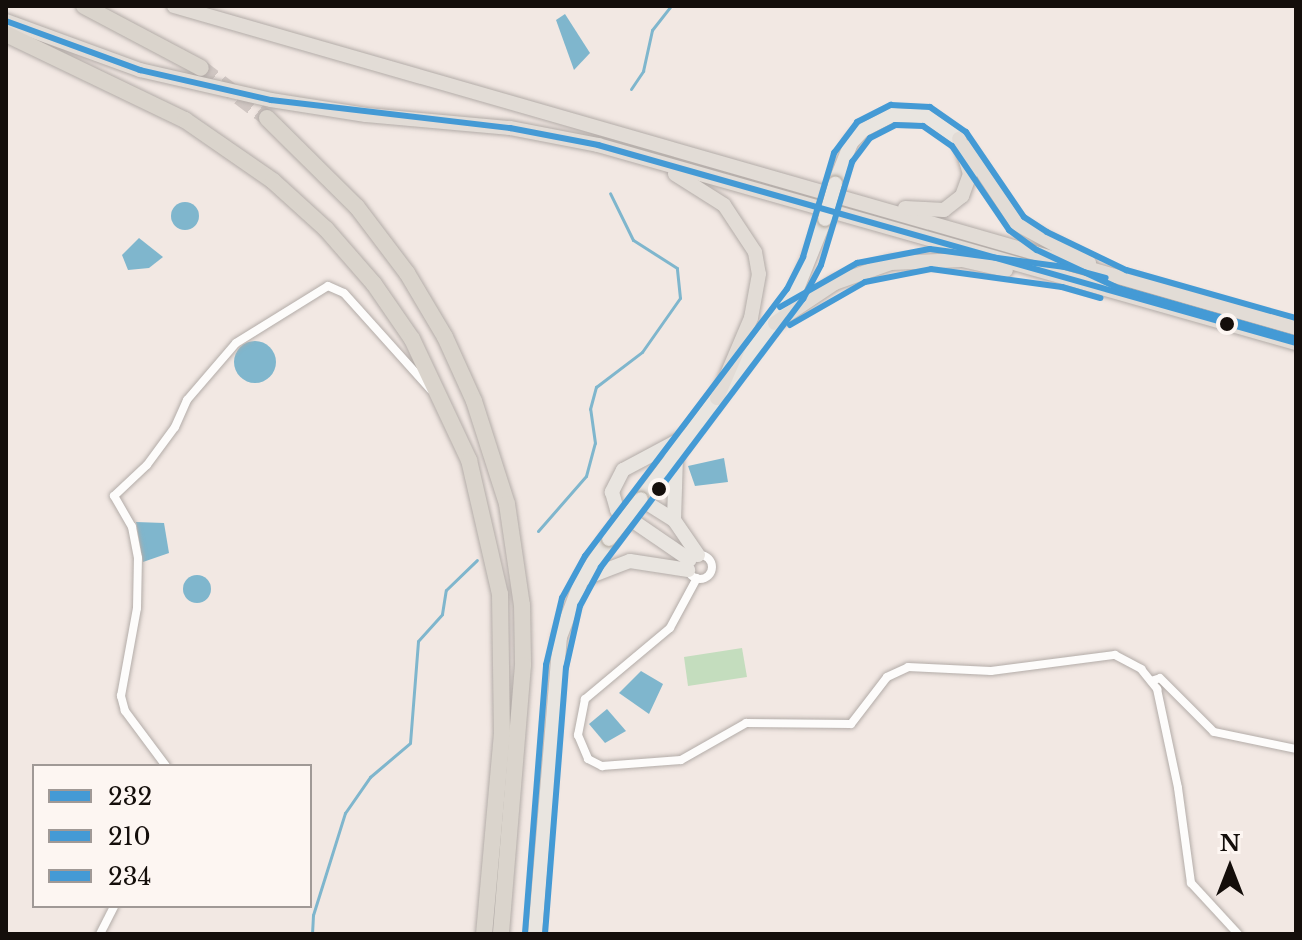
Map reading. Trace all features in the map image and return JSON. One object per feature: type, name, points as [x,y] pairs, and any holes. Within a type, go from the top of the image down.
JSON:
[{"type":"highway","points":[[84,6],[201,68]]},
{"type":"highway","points":[[174,6],[651,146],[1296,328]]},
{"type":"highway","points":[[6,21],[140,70],[271,100],[366,115],[510,128],[639,156],[1296,343]]},
{"type":"highway","points":[[6,34],[185,120],[273,181],[336,240],[412,339],[446,405],[484,507],[500,594],[503,706],[484,934]]},
{"type":"highway","points":[[267,118],[357,207],[407,273],[474,401],[503,490],[522,605],[523,665],[501,934]]},
{"type":"highway","points":[[651,146],[692,150],[931,212],[954,204],[967,187],[967,158],[959,139]]},
{"type":"highway","points":[[959,139],[1017,224],[1122,279]]},
{"type":"highway","points":[[639,156],[700,187],[724,205],[755,252],[759,274],[751,318],[717,398]]},
{"type":"highway","points":[[775,323],[835,283],[891,263],[962,260],[1064,277]]},
{"type":"highway","points":[[408,348],[431,390],[462,464],[500,594]]},
{"type":"main road","points":[[535,934],[560,637],[582,579],[609,539],[775,323],[812,261],[835,183],[851,143],[863,130],[893,115],[926,116],[959,139]]},
{"type":"main road","points":[[689,435],[623,470],[612,492],[617,510],[693,566]]},
{"type":"main road","points":[[677,453],[674,520],[693,566]]},
{"type":"main road","points":[[641,499],[674,520]]},
{"type":"main road","points":[[582,579],[630,561],[693,566]]},
{"type":"street","points":[[165,764],[125,711],[121,696],[137,608],[138,558],[132,527],[114,496],[147,465],[175,427],[187,400],[236,343],[328,286],[344,293],[390,350],[431,390]]},
{"type":"street","points":[[390,350],[400,354],[408,348]]},
{"type":"street","points":[[693,566],[670,628],[585,699],[578,735],[588,759],[602,766],[681,760],[746,723],[851,724],[887,677],[908,667],[991,671],[1096,653],[1131,660],[1154,685],[1178,788],[1191,883],[1238,934]]},
{"type":"street","points":[[1154,685],[1160,678],[1214,732],[1296,749]]},
{"type":"street","points":[[100,934],[113,908]]},
{"type":"green space","points":[[742,648],[747,677],[688,686],[684,657]]},
{"type":"water","points":[[565,14],[590,53],[574,70],[556,20]]},
{"type":"water","points":[[185,202],[195,206],[199,216],[195,226],[185,230],[175,226],[171,216],[175,206]]},
{"type":"water","points":[[139,238],[163,257],[149,268],[128,270],[122,255]]},
{"type":"water","points":[[255,341],[270,347],[276,362],[270,377],[255,383],[240,377],[234,362],[240,347]]},
{"type":"water","points":[[724,458],[728,482],[695,486],[688,466]]},
{"type":"water","points":[[136,522],[164,523],[169,553],[143,562]]},
{"type":"water","points":[[197,575],[207,579],[211,589],[207,599],[197,603],[187,599],[183,589],[187,579]]},
{"type":"water","points":[[641,671],[663,684],[649,714],[619,693]]},
{"type":"water","points":[[607,709],[626,731],[605,743],[589,724]]},
{"type":"waterway","points":[[631,89],[643,71],[652,30],[671,6]]},
{"type":"waterway","points":[[538,531],[586,476],[595,443],[590,409],[596,387],[642,352],[680,298],[677,268],[633,240],[610,193]]},
{"type":"waterway","points":[[312,934],[313,915],[345,813],[370,777],[410,743],[418,641],[442,614],[446,590],[477,560]]},
{"type":"tunnel","points":[[201,68],[267,118]]},
{"type":"transit line","name":"232","points":[[6,21],[140,70],[271,100],[510,128],[598,145],[1296,343]]},
{"type":"transit line","name":"234","points":[[525,933],[546,665],[562,598],[585,556],[787,289],[803,257],[834,153],[857,122],[891,105],[930,107],[966,132],[1024,217],[1047,232],[1126,270],[1296,318]]},
{"type":"transit line","name":"210","points":[[545,934],[566,668],[580,606],[601,567],[803,299],[821,265],[852,162],[870,138],[895,125],[923,126],[952,146],[1009,230],[1037,250],[1118,288],[1293,338]]},
{"type":"transit line","name":"234","points":[[780,307],[857,263],[930,249],[1065,267],[1106,278]]},
{"type":"transit line","name":"210","points":[[790,325],[865,282],[931,269],[1062,287],[1100,298]]}]
